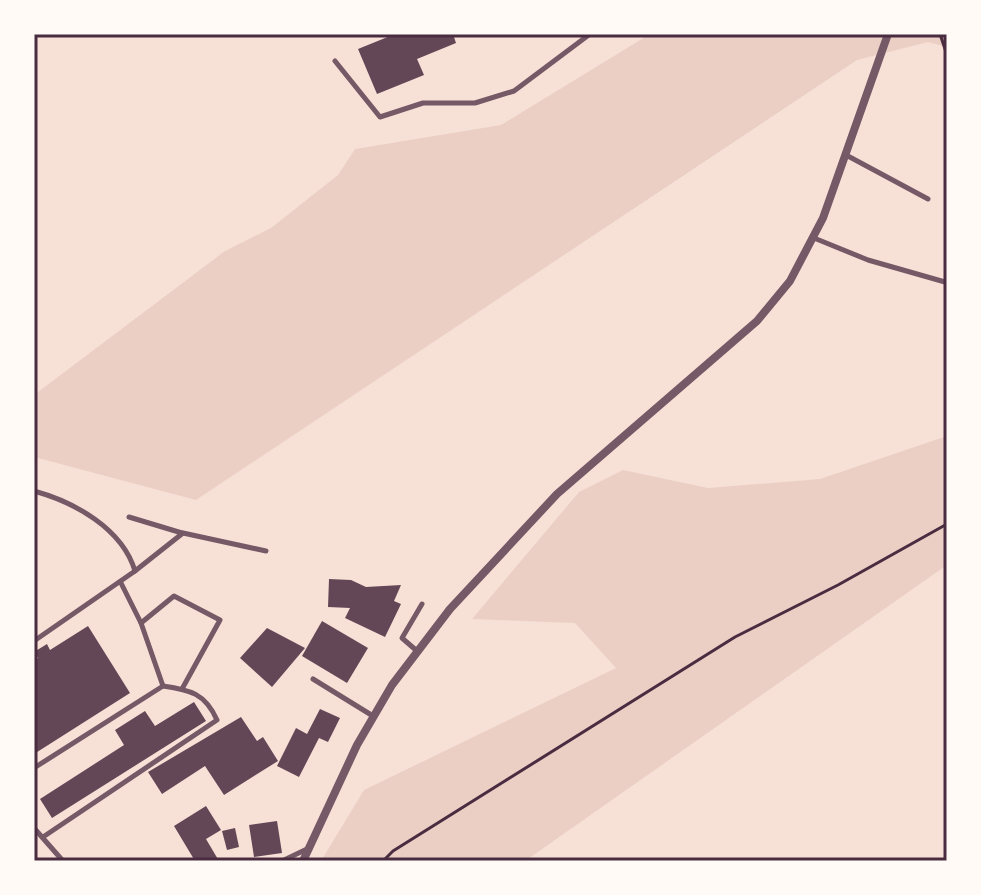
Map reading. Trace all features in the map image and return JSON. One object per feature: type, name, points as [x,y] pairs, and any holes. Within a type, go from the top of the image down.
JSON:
[{"type":"street","points":[[303,861],[357,745],[418,651],[450,609],[557,494],[757,321],[790,281],[814,238],[888,34]]},
{"type":"lane","points":[[335,61],[380,117],[423,103],[475,103],[514,91],[590,34]]},
{"type":"lane","points":[[846,155],[928,199]]},
{"type":"lane","points":[[814,238],[868,260],[945,282]]},
{"type":"lane","points":[[34,491],[75,506],[96,520],[130,555],[135,571]]},
{"type":"lane","points":[[129,517],[183,533],[266,551]]},
{"type":"lane","points":[[34,641],[121,583],[183,533]]},
{"type":"lane","points":[[121,583],[141,623],[163,686]]},
{"type":"lane","points":[[141,623],[174,596],[220,620],[182,689]]},
{"type":"lane","points":[[418,651],[402,638],[422,604]]},
{"type":"lane","points":[[313,679],[374,716]]},
{"type":"lane","points":[[34,768],[163,686],[195,691],[210,705],[217,720],[43,837]]},
{"type":"lane","points":[[34,828],[63,861]]},
{"type":"lane","points":[[282,861],[308,849]]},
{"type":"path","points":[[940,34],[947,55]]},
{"type":"path","points":[[383,861],[393,851],[735,637],[838,585],[947,524]]},
{"type":"shaded area","points":[[650,34],[947,34],[947,47],[928,42],[857,60],[196,500],[34,457],[34,395],[225,251],[271,228],[338,175],[355,149],[501,125]]},
{"type":"shaded area","points":[[947,436],[947,565],[525,861],[321,861],[364,790],[616,668],[575,623],[472,619],[579,492],[623,470],[708,488],[820,479]]},
{"type":"building","points":[[395,34],[453,34],[456,43],[417,59],[424,75],[377,94],[358,49]]},
{"type":"building","points":[[329,579],[351,580],[366,587],[401,585],[394,601],[401,604],[385,637],[345,618],[350,608],[328,607]]},
{"type":"building","points":[[322,621],[368,648],[347,683],[302,656]]},
{"type":"building","points":[[88,626],[130,693],[34,754],[34,661],[38,658],[34,652],[47,644],[50,650]]},
{"type":"building","points":[[267,628],[305,648],[272,687],[240,658]]},
{"type":"building","points":[[194,702],[206,721],[52,818],[40,799],[124,745],[115,730],[145,711],[155,726]]},
{"type":"building","points":[[320,709],[340,718],[328,742],[319,738],[299,777],[277,766],[296,728],[307,734]]},
{"type":"building","points":[[241,717],[257,741],[263,737],[278,761],[224,795],[205,766],[162,794],[148,772]]},
{"type":"building","points":[[206,806],[221,830],[206,839],[219,861],[195,861],[174,826]]},
{"type":"building","points":[[277,821],[282,853],[254,857],[249,825]]},
{"type":"building","points":[[235,828],[239,847],[227,850],[222,831]]}]
